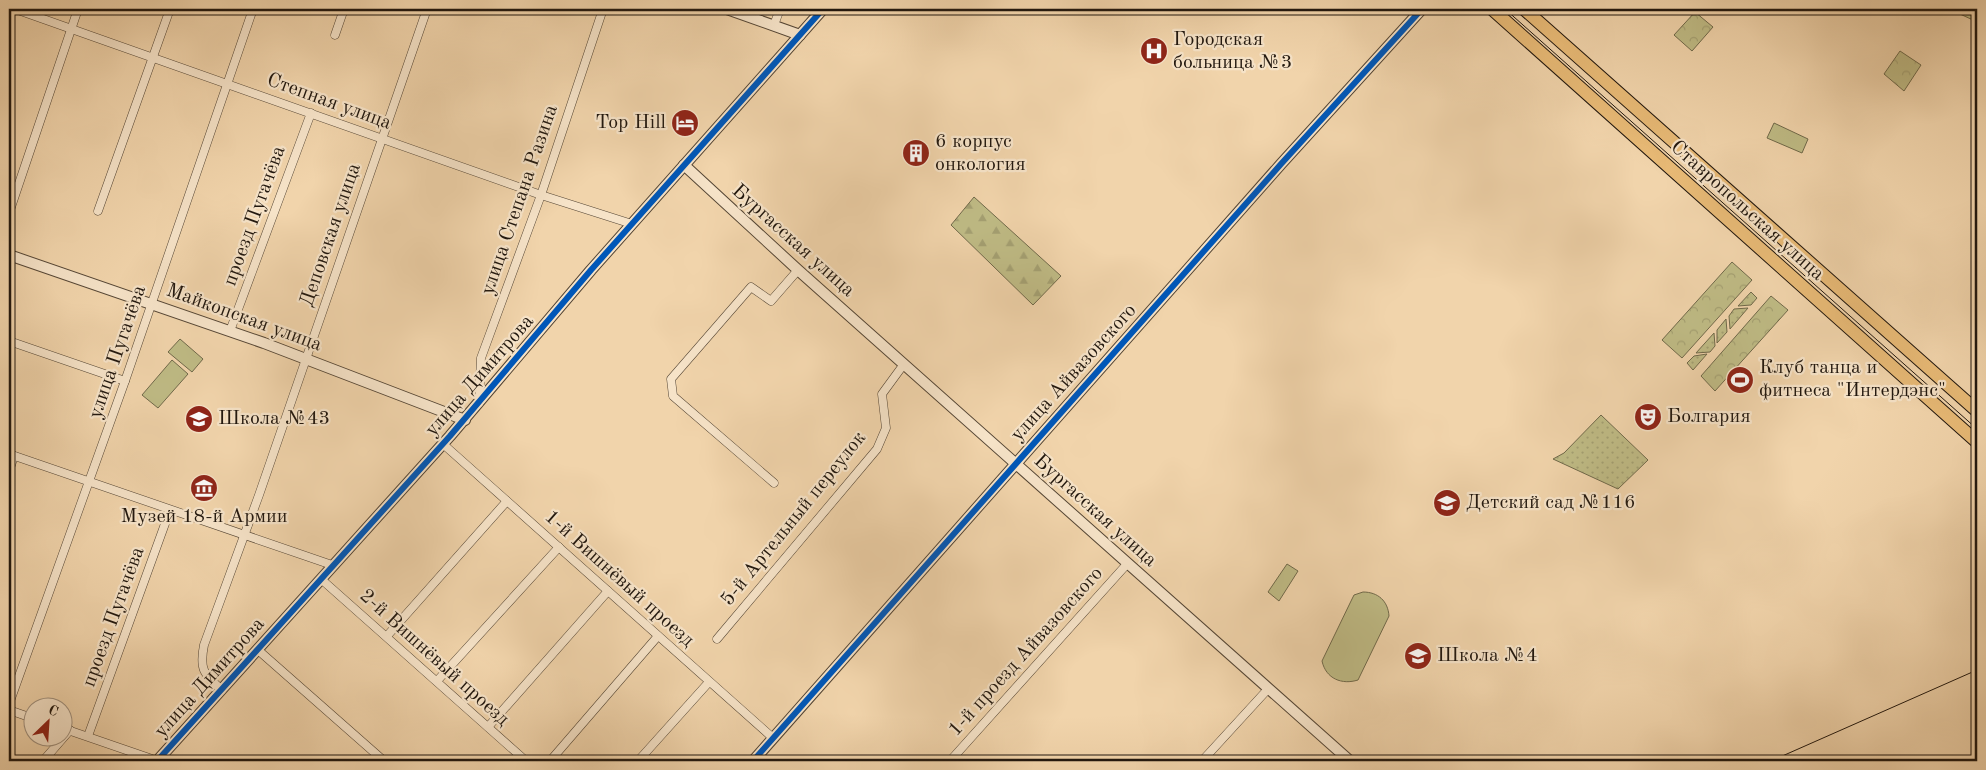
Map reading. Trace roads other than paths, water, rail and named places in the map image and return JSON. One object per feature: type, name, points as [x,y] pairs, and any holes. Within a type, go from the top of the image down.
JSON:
[{"type":"main road","name":"Ставропольская улица","points":[[1492,9],[1977,442]]},
{"type":"main road","name":"Ставропольская улица","points":[[1524,9],[1977,412]]},
{"type":"street","name":"Степная улица","points":[[16,9],[153,58],[227,82],[381,139],[466,166],[541,195],[632,224]]},
{"type":"street","points":[[9,213],[78,9]]},
{"type":"street","points":[[98,211],[170,9]]},
{"type":"street","name":"улица Пугачёва","points":[[9,704],[90,482],[253,9]]},
{"type":"street","points":[[335,35],[344,9]]},
{"type":"street","name":"Деповская улица","points":[[222,690],[204,674],[201,659],[204,645],[307,358],[426,10],[417,9]]},
{"type":"street","name":"улица Степана Разина","points":[[480,403],[481,358],[541,195],[603,9]]},
{"type":"street","points":[[727,9],[800,35]]},
{"type":"street","points":[[774,25],[780,9]]},
{"type":"street","name":"улица Димитрова","points":[[157,761],[465,420],[632,224],[823,9]]},
{"type":"street","name":"улица Айвазовского","points":[[753,761],[1281,164],[1422,9]]},
{"type":"street","name":"проезд Пугачёва","points":[[230,331],[311,113]]},
{"type":"street","name":"Бургасская улица","points":[[684,165],[798,270],[1350,761]]},
{"type":"street","name":"Майкопская улица","points":[[9,255],[307,358],[465,420]]},
{"type":"street","points":[[774,483],[673,396],[670,379],[751,287],[771,301],[798,270]]},
{"type":"street","points":[[9,341],[125,381]]},
{"type":"street","name":"5-й Артельный переулок","points":[[717,638],[877,450],[886,428],[882,394],[904,364]]},
{"type":"street","name":"1-й Вишнёвый проезд","points":[[443,444],[773,738]]},
{"type":"street","points":[[9,471],[12,455],[245,534],[332,566]]},
{"type":"street","points":[[387,636],[506,501]]},
{"type":"street","name":"проезд Пугачёва","points":[[88,736],[170,510]]},
{"type":"street","points":[[437,681],[559,547]]},
{"type":"street","name":"1-й проезд Айвазовского","points":[[950,761],[1127,564]]},
{"type":"street","name":"2-й Вишнёвый проезд","points":[[321,579],[526,761]]},
{"type":"street","points":[[488,727],[608,592]]},
{"type":"street","points":[[550,761],[658,636]]},
{"type":"street","points":[[258,650],[384,761]]},
{"type":"street","points":[[638,761],[710,682]]},
{"type":"street","points":[[1202,761],[1268,689]]},
{"type":"street","points":[[9,710],[22,715]]},
{"type":"street","points":[[72,731],[157,761]]},
{"type":"street","points":[[43,761],[52,748]]},
{"type":"tram line","points":[[1505,9],[1977,429]]},
{"type":"tram line","points":[[1771,761],[1977,670]]},
{"type":"place","name":"Городская больница №3","points":[[1154,51]]},
{"type":"place","name":"Top Hill","points":[[685,123]]},
{"type":"place","name":"6 корпус онкология","points":[[916,153]]},
{"type":"place","name":"Клуб танца и фитнеса \"Интердэнс\"","points":[[1740,380]]},
{"type":"place","name":"Болгария","points":[[1648,417]]},
{"type":"place","name":"Школа №43","points":[[199,419]]},
{"type":"place","name":"Музей 18-й Армии","points":[[204,488]]},
{"type":"place","name":"Детский сад №116","points":[[1447,503]]},
{"type":"place","name":"Школа №4","points":[[1418,656]]}]
